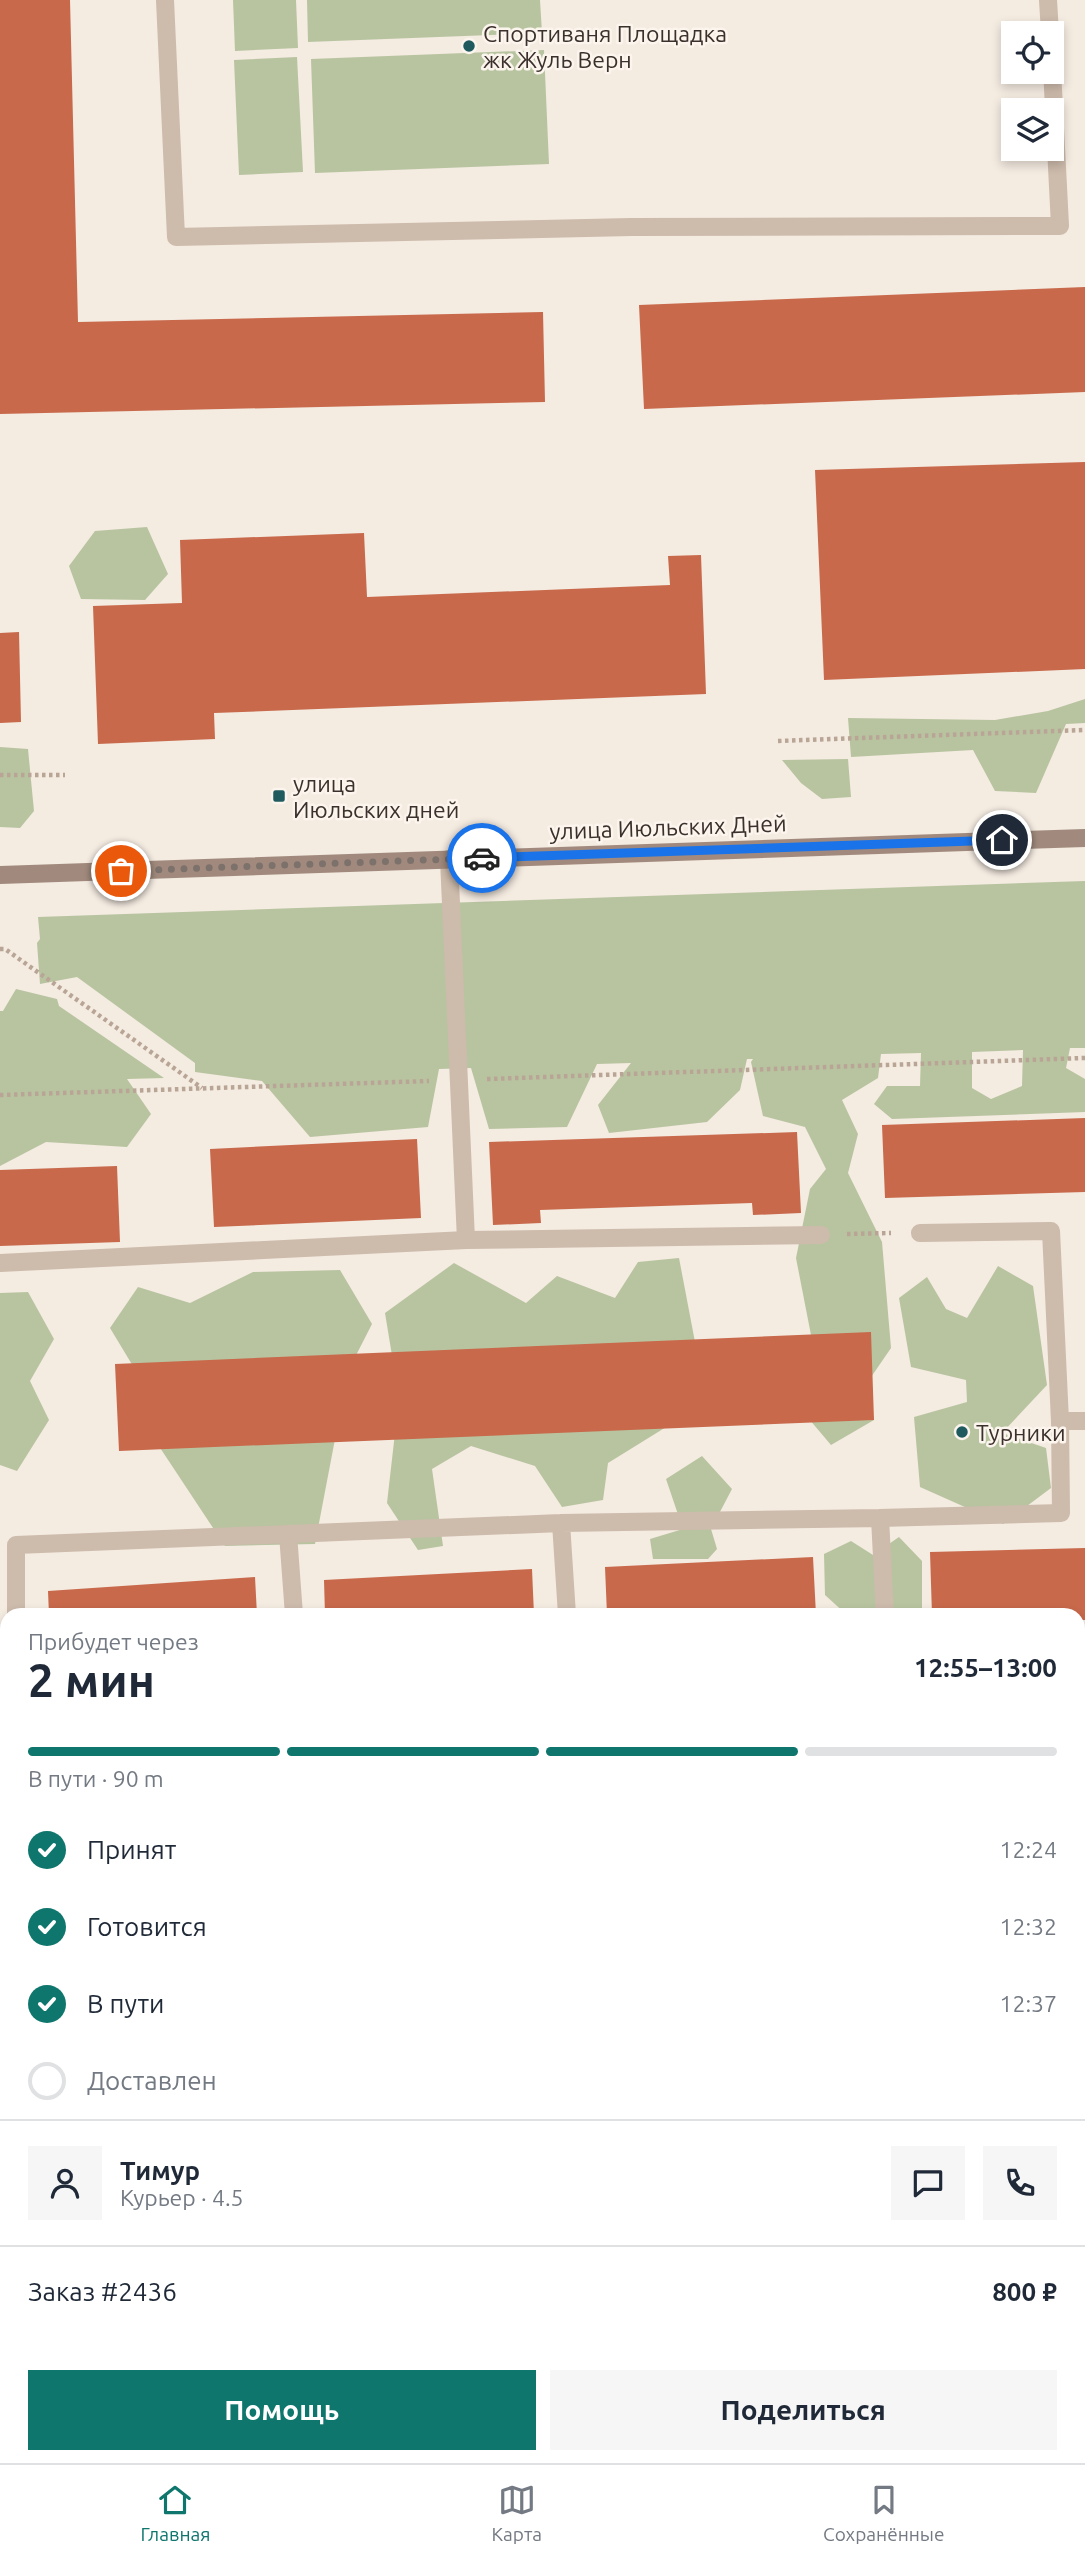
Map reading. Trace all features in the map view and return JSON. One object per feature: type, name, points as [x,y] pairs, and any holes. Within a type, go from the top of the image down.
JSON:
[{"type":"street","points":[[165,0],[177,237],[631,227],[1060,226],[1053,84]]},
{"type":"street","points":[[1048,0],[1049,21]]},
{"type":"street","name":"улица Июльских Дней","points":[[0,875],[1085,838]]},
{"type":"street","points":[[449,859],[466,1240]]},
{"type":"street","points":[[16,1608],[16,1545],[561,1523],[1061,1513],[1060,1422],[1051,1231],[920,1233]]},
{"type":"street","points":[[0,1264],[466,1240],[821,1235]]},
{"type":"street","points":[[1060,1422],[1085,1421]]},
{"type":"street","points":[[880,1518],[885,1608]]},
{"type":"street","points":[[561,1523],[567,1608]]},
{"type":"street","points":[[288,1534],[293,1608]]},
{"type":"path","points":[[778,741],[1085,730]]},
{"type":"path","points":[[0,775],[65,775]]},
{"type":"path","points":[[0,949],[5,949],[203,1088]]},
{"type":"path","points":[[0,1095],[1085,1058]]},
{"type":"path","points":[[821,1235],[920,1233]]},
{"type":"green space","points":[[233,0],[296,0],[298,48],[235,51]]},
{"type":"green space","points":[[307,0],[540,0],[542,33],[308,42]]},
{"type":"green space","points":[[544,50],[549,164],[315,173],[311,59]]},
{"type":"green space","points":[[297,57],[303,172],[239,175],[234,60]]},
{"type":"green space","points":[[147,527],[168,574],[145,600],[81,599],[69,566],[95,531]]},
{"type":"green space","points":[[1085,699],[1085,723],[1066,724],[1036,793],[995,791],[973,750],[851,757],[848,718],[995,720],[1048,711]]},
{"type":"green space","points":[[0,747],[28,749],[34,811],[20,828],[0,827]]},
{"type":"green space","points":[[848,759],[851,797],[822,799],[801,783],[782,760]]},
{"type":"green space","points":[[1085,881],[1085,1048],[1070,1048],[1066,1068],[1085,1079],[1085,1112],[892,1119],[874,1104],[887,1086],[920,1086],[921,1053],[881,1054],[878,1078],[842,1100],[858,1134],[848,1173],[882,1242],[891,1348],[867,1383],[874,1420],[831,1445],[809,1419],[811,1335],[796,1258],[810,1189],[826,1169],[805,1127],[763,1116],[751,1062],[753,1059],[747,1059],[740,1090],[707,1122],[609,1133],[598,1105],[631,1063],[597,1064],[567,1127],[489,1129],[471,1068],[439,1069],[428,1127],[310,1137],[262,1081],[195,1072],[195,1063],[77,977],[40,984],[38,917]],"holes":[[[1023,1050],[1022,1086],[991,1099],[972,1088],[972,1052]]]},
{"type":"green space","points":[[16,989],[57,999],[59,1006],[164,1078],[127,1079],[151,1114],[127,1147],[46,1142],[0,1166],[0,1011],[3,1011]]},
{"type":"green space","points":[[679,1258],[695,1342],[671,1424],[608,1463],[603,1500],[562,1507],[535,1466],[471,1446],[432,1469],[443,1546],[418,1550],[387,1503],[399,1398],[385,1313],[454,1263],[526,1303],[557,1276],[615,1298],[638,1262]]},
{"type":"green space","points":[[998,1266],[1033,1286],[1047,1385],[1002,1433],[1046,1448],[1051,1488],[1003,1524],[920,1487],[914,1417],[967,1402],[966,1380],[911,1367],[899,1298],[927,1277],[946,1309],[967,1318]]},
{"type":"green space","points":[[340,1270],[372,1324],[348,1371],[315,1544],[225,1546],[141,1419],[145,1386],[110,1328],[138,1287],[190,1303],[253,1272]]},
{"type":"green space","points":[[28,1292],[54,1339],[30,1381],[49,1420],[17,1471],[0,1465],[0,1293]]},
{"type":"green space","points":[[702,1456],[732,1489],[711,1529],[717,1549],[708,1559],[653,1559],[650,1539],[683,1529],[666,1479]]},
{"type":"green space","points":[[899,1537],[922,1561],[922,1608],[839,1608],[825,1595],[824,1554],[851,1541],[873,1555]]},
{"type":"building","points":[[0,0],[70,0],[78,322],[543,312],[545,402],[0,414]]},
{"type":"building","points":[[1085,287],[1085,392],[644,409],[639,305]]},
{"type":"building","points":[[1085,462],[1085,669],[824,680],[815,470]]},
{"type":"building","points":[[364,533],[367,597],[670,585],[668,556],[701,555],[706,694],[214,713],[215,739],[98,744],[93,606],[182,603],[180,540]]},
{"type":"building","points":[[19,632],[21,722],[0,723],[0,633]]},
{"type":"building","points":[[1085,1118],[1085,1192],[885,1198],[882,1125]]},
{"type":"building","points":[[797,1132],[801,1213],[753,1215],[752,1203],[540,1210],[541,1223],[493,1225],[489,1142]]},
{"type":"building","points":[[417,1139],[421,1218],[214,1227],[210,1149]]},
{"type":"building","points":[[117,1166],[120,1242],[0,1246],[0,1170]]},
{"type":"building","points":[[871,1332],[874,1420],[119,1451],[115,1364]]},
{"type":"building","points":[[1085,1548],[1085,1608],[932,1608],[930,1552]]},
{"type":"building","points":[[813,1557],[816,1608],[607,1608],[605,1567]]},
{"type":"building","points":[[532,1569],[534,1608],[325,1608],[324,1580]]},
{"type":"building","points":[[255,1577],[257,1608],[49,1608],[48,1591]]},
{"type":"way so far","points":[[121,871],[482,858]]},
{"type":"place","name":"Спортиваня Площадка жк Жуль Верн","points":[[469,46]]},
{"type":"place","name":"улица Июльских дней","points":[[279,796]]},
{"type":"place","name":"Турники","points":[[962,1432]]},
{"type":"route","points":[[482,858],[1002,840]]}]
